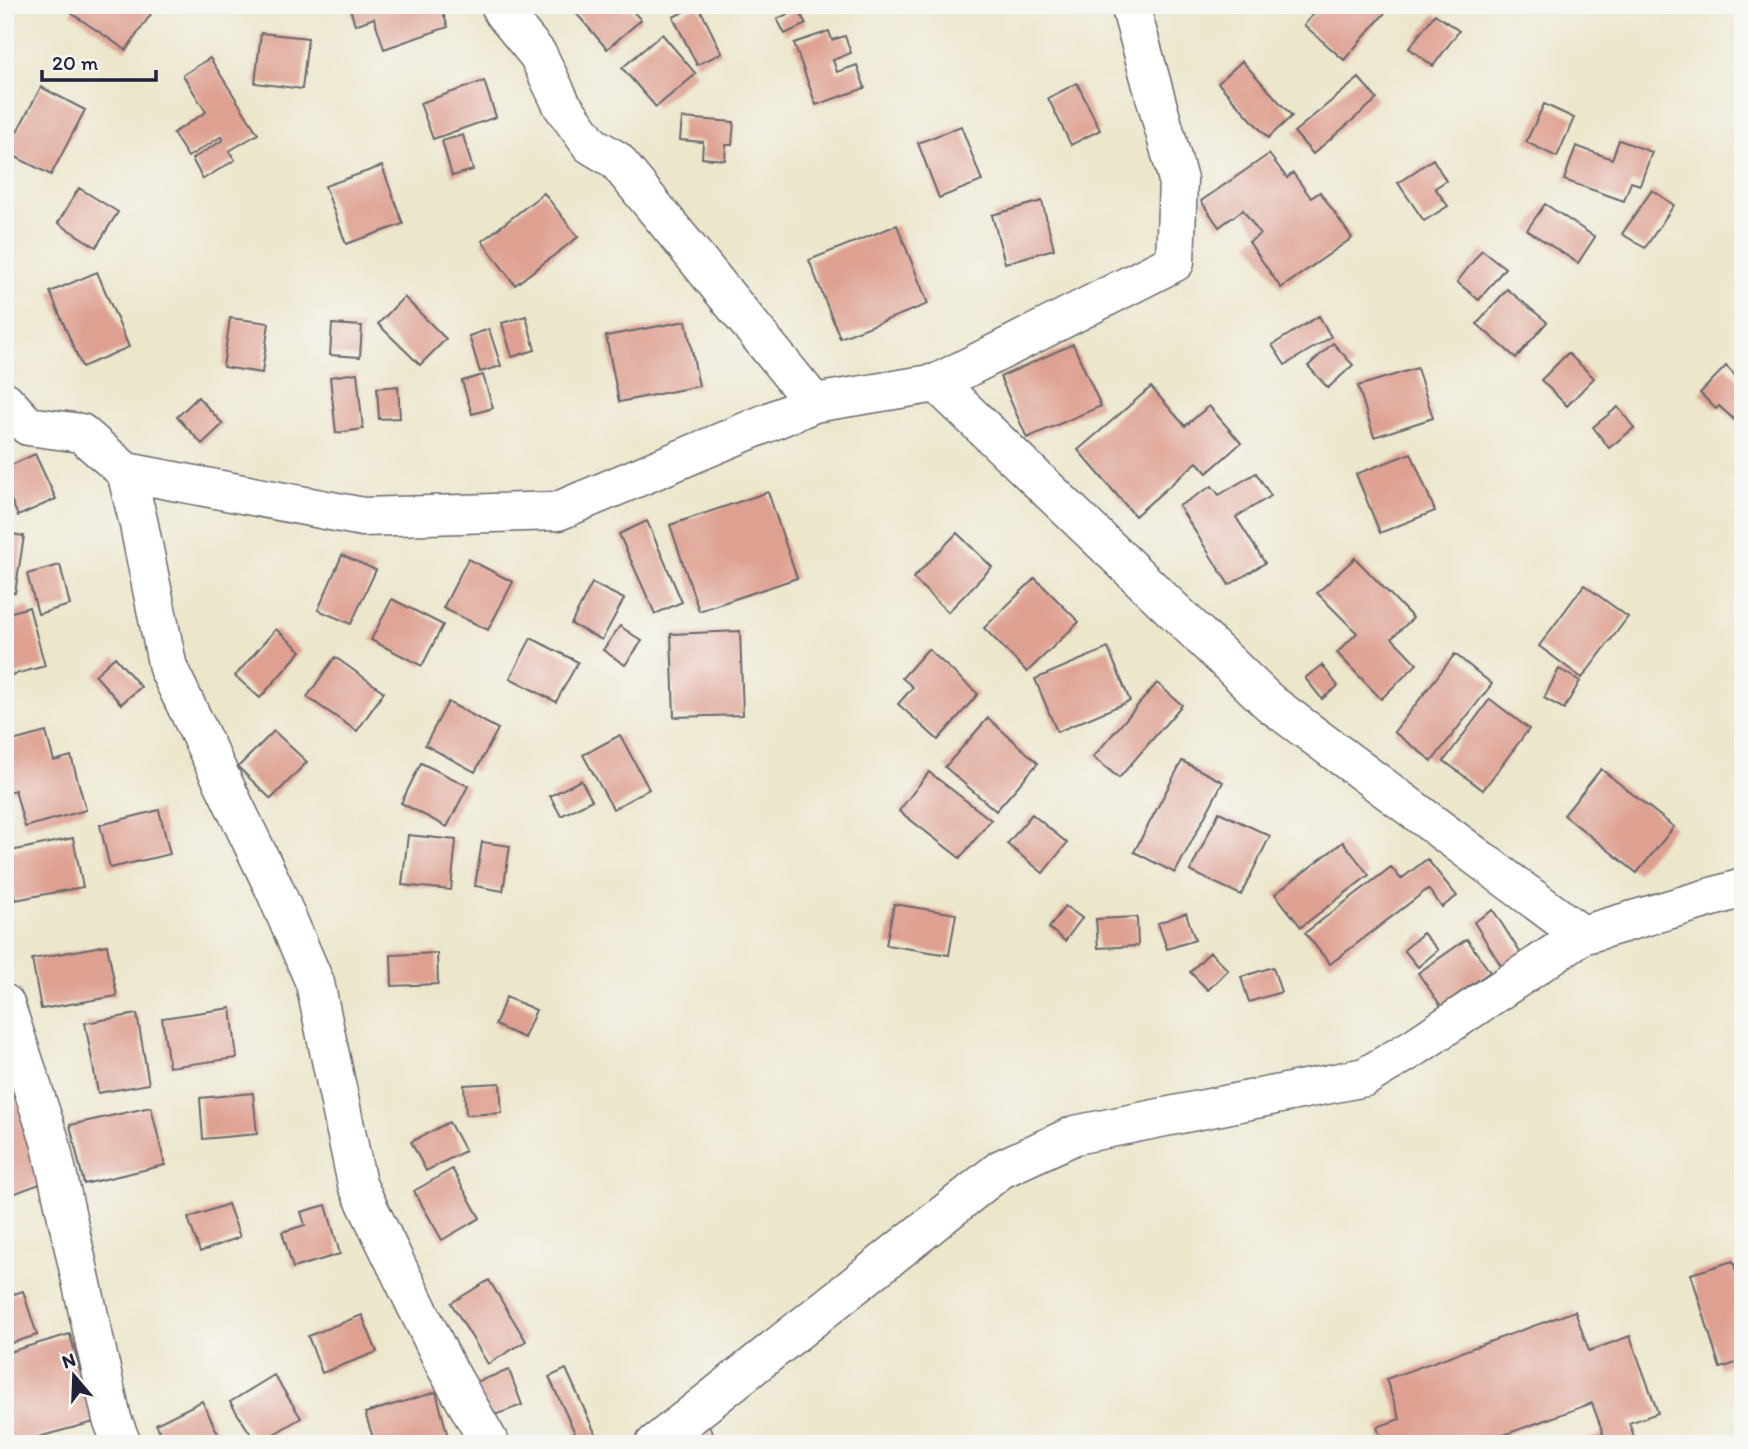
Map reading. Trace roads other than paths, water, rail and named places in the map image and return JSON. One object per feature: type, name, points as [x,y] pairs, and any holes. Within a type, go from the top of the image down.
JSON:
[{"type":"street","points":[[501,5],[502,11],[538,55],[562,105],[592,145],[616,160],[814,403]]},
{"type":"street","points":[[13,423],[81,433],[126,472],[363,517],[558,511],[814,403],[937,383],[1175,262],[1178,180],[1130,5]]},
{"type":"street","points":[[937,383],[1270,703],[1582,935]]},
{"type":"street","points":[[126,472],[168,668],[274,888],[315,983],[357,1184],[445,1365],[490,1444]]},
{"type":"street","points":[[655,1444],[1001,1169],[1075,1135],[1365,1077],[1415,1047],[1582,935],[1743,888]]},
{"type":"street","points":[[5,1004],[50,1141],[111,1419],[122,1444]]}]
